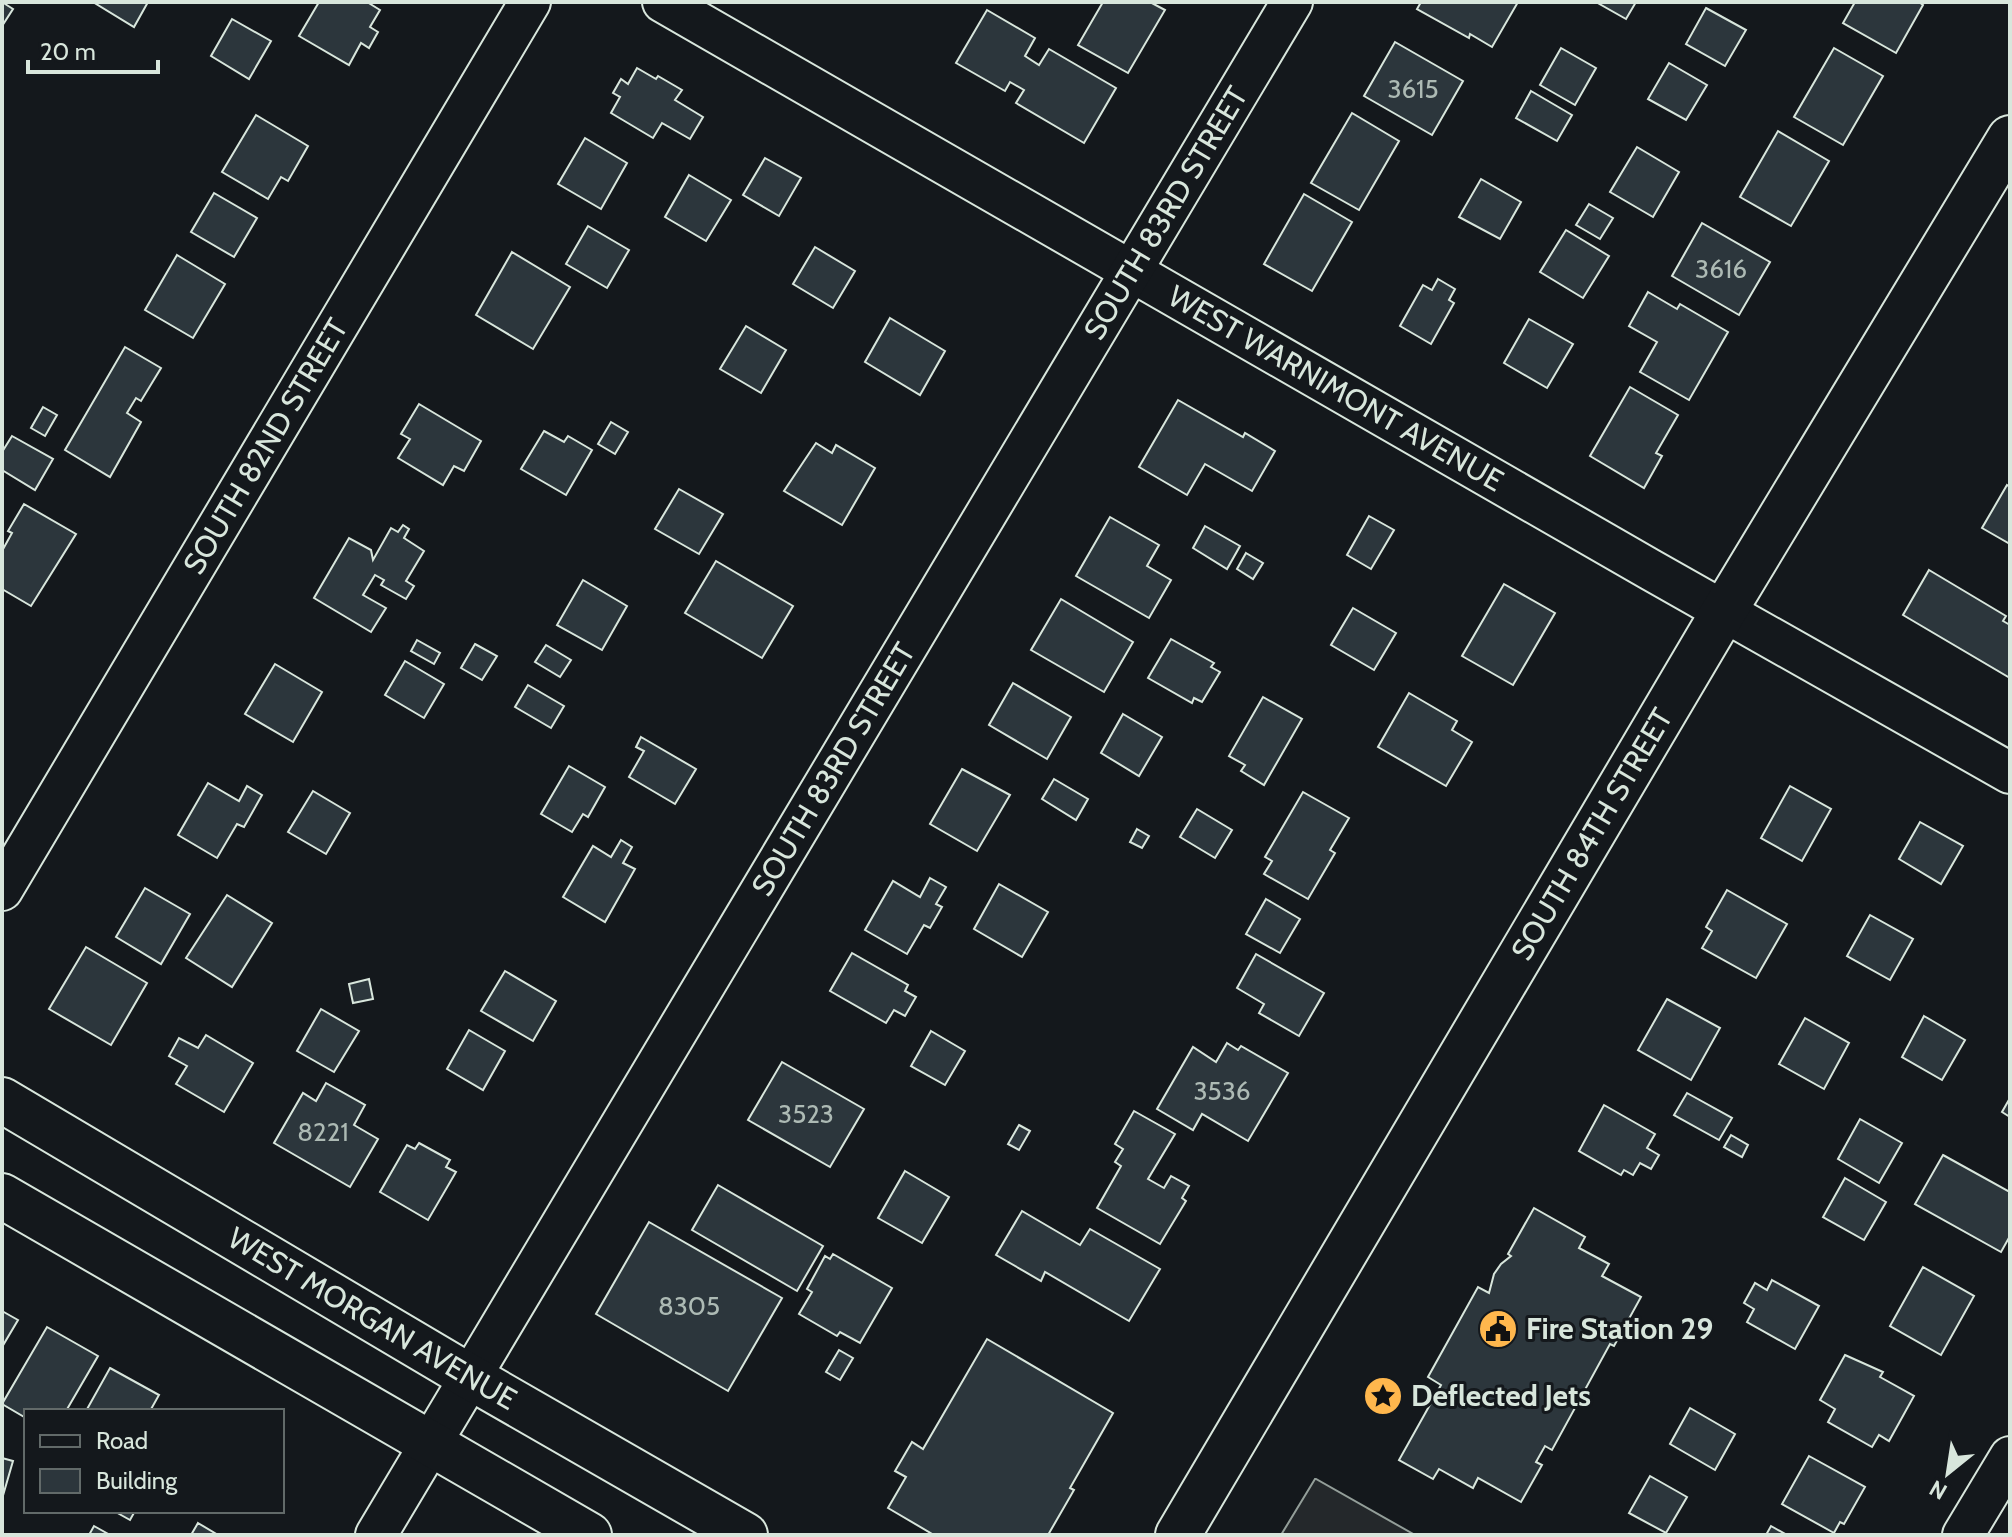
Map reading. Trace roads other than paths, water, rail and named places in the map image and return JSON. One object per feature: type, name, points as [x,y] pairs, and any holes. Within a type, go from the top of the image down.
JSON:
[{"type":"street","name":"SOUTH 82ND STREET","points":[[2,890],[530,2]]},
{"type":"street","name":"WEST WARNIMONT AVENUE","points":[[663,2],[2010,773]]},
{"type":"street","name":"SOUTH 83RD STREET","points":[[376,1535],[1292,2]]},
{"type":"street","name":"SOUTH 84TH STREET","points":[[1178,1535],[1724,611],[2010,138]]},
{"type":"street","name":"WEST MORGAN AVENUE","points":[[2,1100],[470,1377],[745,1535]]},
{"type":"street","points":[[2,1196],[589,1535]]},
{"type":"street","points":[[1963,1535],[2010,1457]]},
{"type":"place","name":"Fire Station 29","points":[[1498,1329]]},
{"type":"place","name":"Deflected Jets","points":[[1383,1396]]}]
